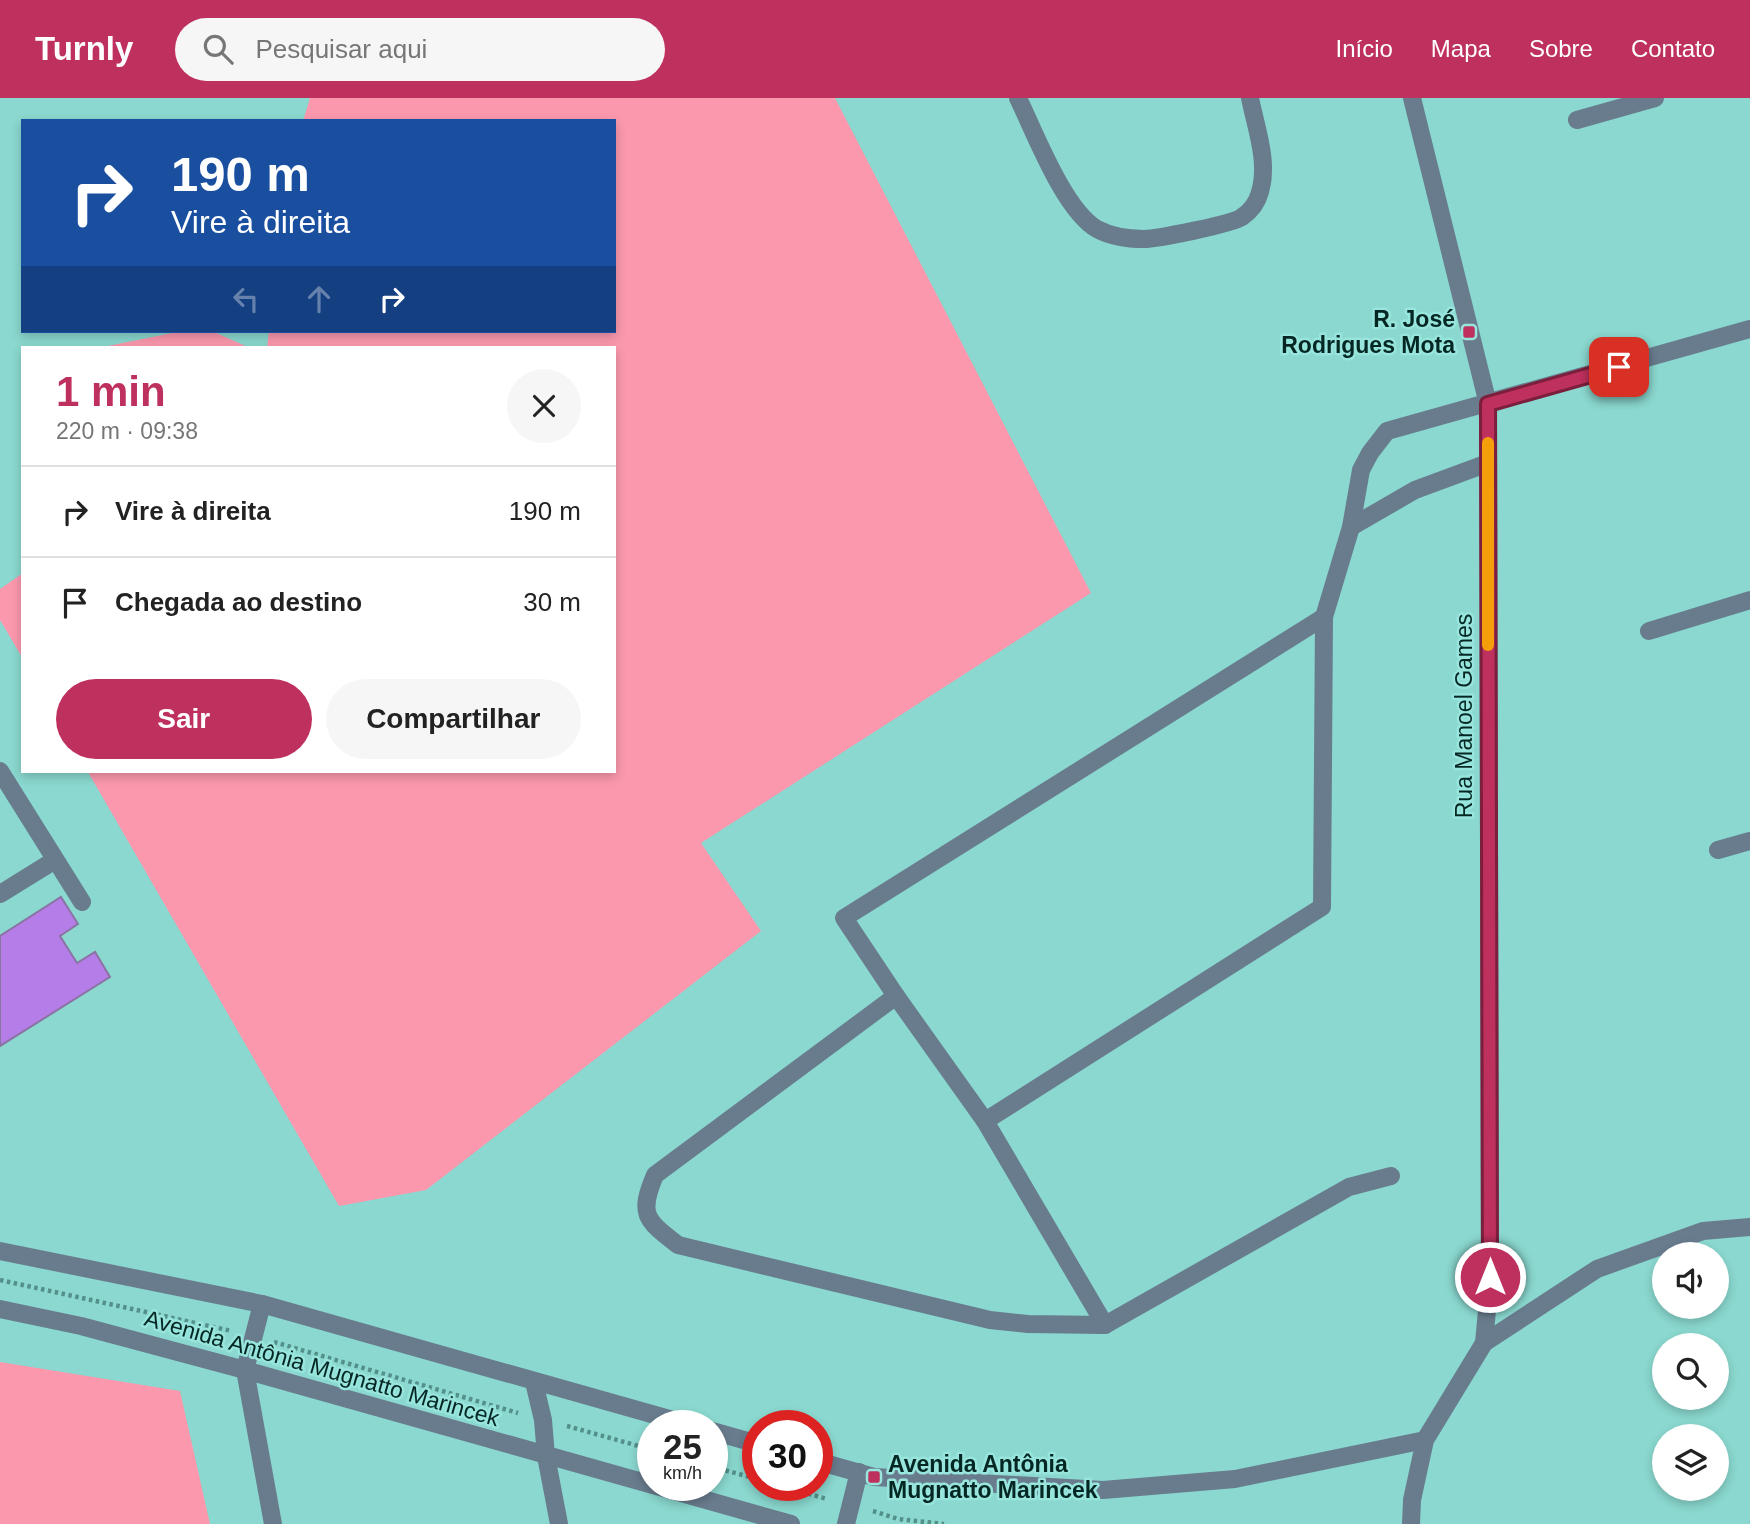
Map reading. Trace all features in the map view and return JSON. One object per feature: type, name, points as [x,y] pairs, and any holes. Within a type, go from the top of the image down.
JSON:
[{"type":"street","points":[[1018,98],[1066,194],[1081,216],[1098,230],[1120,237],[1146,239],[1239,219],[1253,208],[1260,192],[1264,167],[1250,98]]},
{"type":"street","name":"Rua Manoel Games","points":[[1412,98],[1488,404],[1490,1277],[1484,1343]]},
{"type":"street","points":[[1577,120],[1655,98]]},
{"type":"street","points":[[985,1121],[1322,907],[1324,617],[1350,527],[1361,470],[1370,453],[1388,431],[1750,330]]},
{"type":"street","points":[[1350,527],[1415,490],[1488,463]]},
{"type":"street","points":[[1649,631],[1750,600]]},
{"type":"street","points":[[1105,1325],[985,1121],[844,918],[1324,617]]},
{"type":"street","points":[[0,771],[82,902]]},
{"type":"street","points":[[1718,850],[1750,841]]},
{"type":"street","points":[[0,894],[55,860]]},
{"type":"street","points":[[896,996],[655,1175],[645,1199],[650,1223],[678,1245],[990,1320],[1028,1324],[1105,1325],[1349,1187],[1391,1176]]},
{"type":"street","points":[[1411,1524],[1412,1500],[1425,1440],[1484,1343],[1597,1269],[1703,1231],[1750,1227]]},
{"type":"street","name":"Avenida Antônia Mugnatto Marincek","points":[[0,1251],[262,1304],[637,1410]]},
{"type":"street","points":[[262,1304],[245,1370],[273,1524]]},
{"type":"street","name":"Avenida Antônia Mugnatto Marincek","points":[[0,1309],[81,1326],[245,1370],[791,1524]]},
{"type":"street","points":[[534,1382],[543,1420],[546,1457],[559,1524]]},
{"type":"street","points":[[833,1465],[874,1476],[1103,1490],[1235,1479],[1425,1440]]},
{"type":"street","points":[[846,1524],[859,1472]]},
{"type":"path","points":[[0,1280],[253,1336],[637,1446]]},
{"type":"shaded area","points":[[310,98],[835,98],[1091,593],[701,843],[761,931],[426,1190],[339,1206],[89,773],[616,773],[616,346],[267,346],[269,333],[616,333],[616,119],[304,119]]},
{"type":"shaded area","points":[[172,333],[216,333],[246,346],[108,346]]},
{"type":"shaded area","points":[[21,574],[21,656],[0,620],[0,589]]},
{"type":"shaded area","points":[[0,1362],[180,1391],[210,1524],[0,1524]]},
{"type":"building","points":[[61,897],[78,924],[60,936],[77,963],[95,952],[110,977],[0,1046],[0,936]]},
{"type":"slow traffic","points":[[1488,443],[1488,645]]},
{"type":"place","name":"R. José Rodrigues Mota","points":[[1469,332]]},
{"type":"place","name":"Avenida Antônia Mugnatto Marincek","points":[[874,1477]]},
{"type":"route","points":[[1490,1277],[1488,404],[1619,367]]}]
